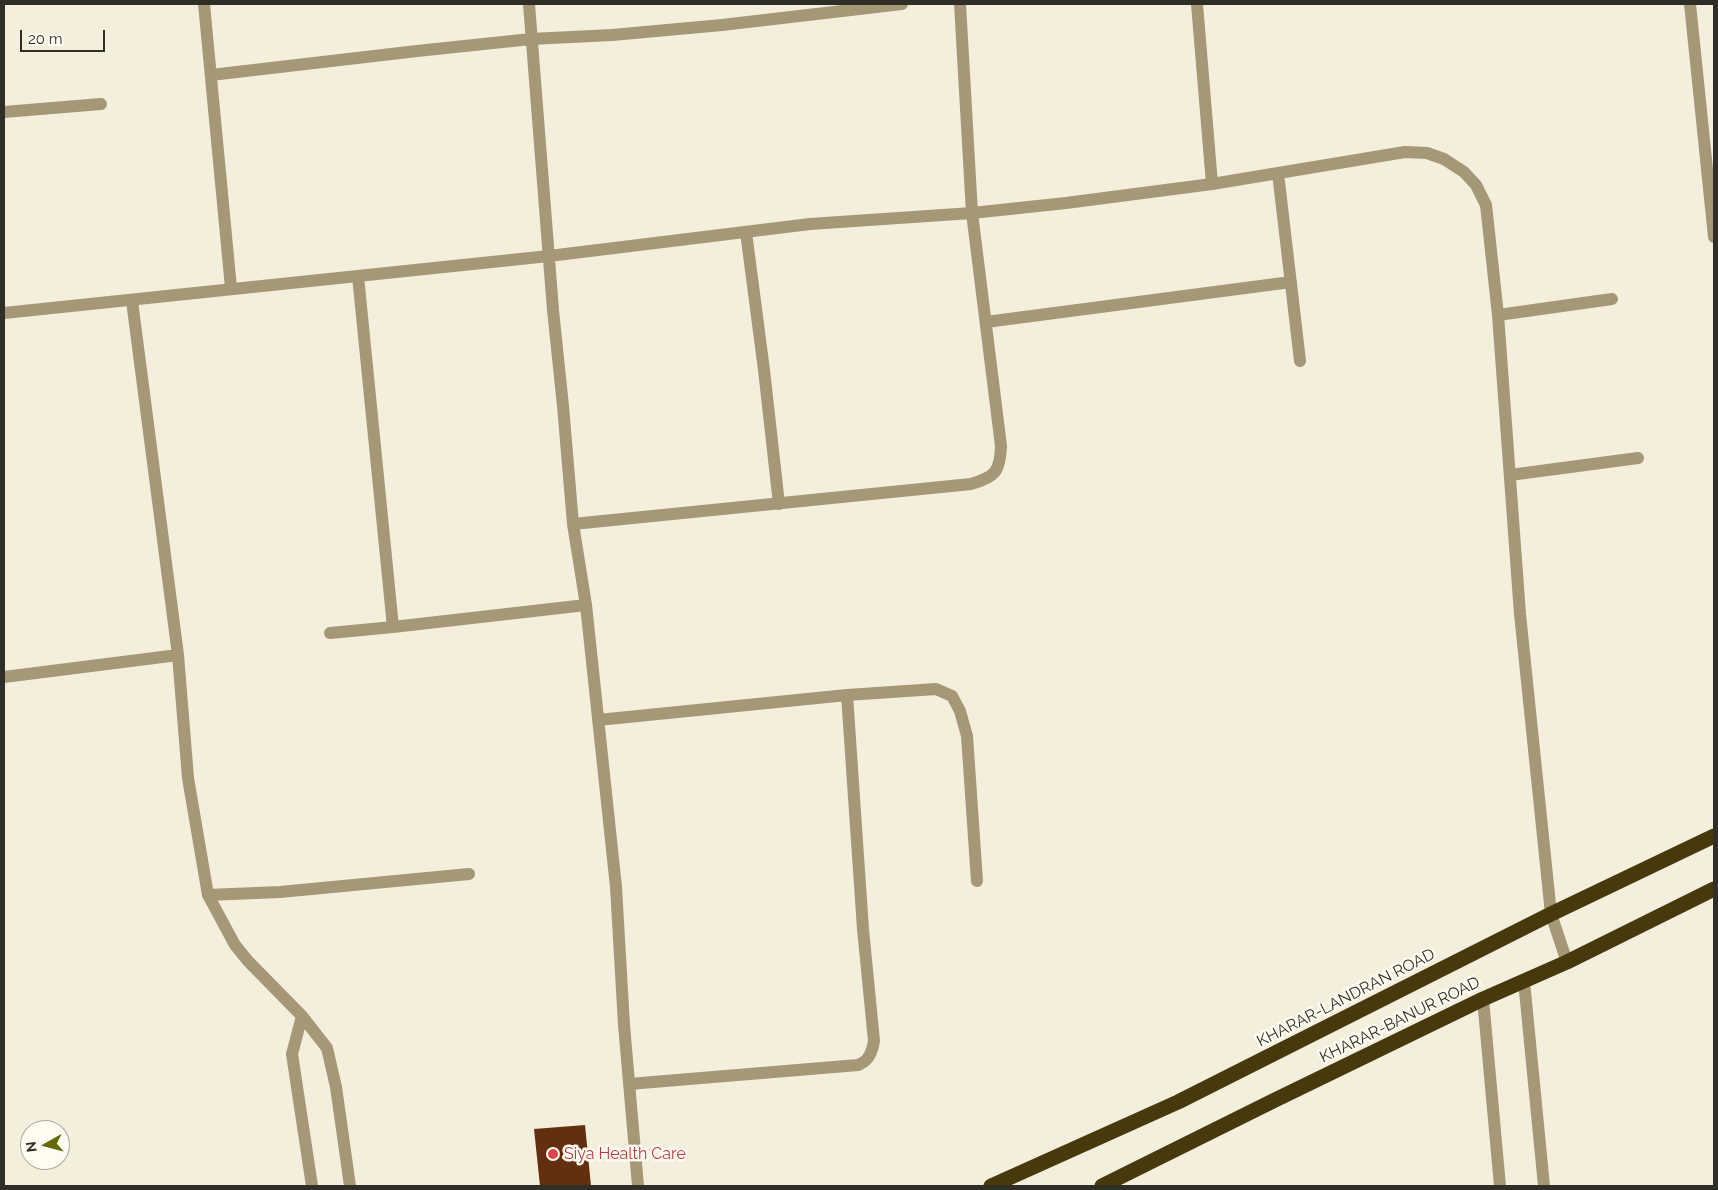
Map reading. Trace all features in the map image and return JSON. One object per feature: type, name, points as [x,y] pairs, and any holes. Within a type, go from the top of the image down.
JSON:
[{"type":"highway","name":"KHARAR-LANDRAN ROAD","points":[[991,1186],[1178,1102],[1551,914],[1714,836]]},
{"type":"highway","name":"KHARAR-BANUR ROAD","points":[[1102,1186],[1483,999],[1568,962],[1714,889]]},
{"type":"street","points":[[204,4],[231,288]]},
{"type":"street","points":[[529,4],[573,524],[586,604],[616,887],[638,1186]]},
{"type":"street","points":[[211,75],[321,61],[531,39],[612,35],[722,25],[902,4]]},
{"type":"street","points":[[573,524],[971,484],[987,480],[996,471],[1001,459],[1001,446],[972,213],[960,4]]},
{"type":"street","points":[[1197,4],[1212,184]]},
{"type":"street","points":[[1690,4],[1714,236]]},
{"type":"street","points":[[4,112],[101,104]]},
{"type":"street","points":[[4,313],[549,256],[810,224],[972,213],[1066,203],[1212,184],[1405,152],[1427,153],[1444,159],[1464,172],[1476,185],[1486,206],[1498,315],[1520,614],[1551,914],[1568,962]]},
{"type":"street","points":[[1278,174],[1300,361]]},
{"type":"street","points":[[746,232],[779,504]]},
{"type":"street","points":[[358,276],[393,627]]},
{"type":"street","points":[[986,322],[1291,282]]},
{"type":"street","points":[[1498,315],[1612,299]]},
{"type":"street","points":[[132,301],[178,655],[188,778],[208,894],[235,945],[248,961],[302,1016],[326,1048],[336,1087],[350,1186]]},
{"type":"street","points":[[1510,475],[1638,458]]},
{"type":"street","points":[[330,633],[586,604]]},
{"type":"street","points":[[4,677],[178,655]]},
{"type":"street","points":[[598,720],[847,695],[936,689],[952,696],[960,711],[966,736],[977,881]]},
{"type":"street","points":[[629,1084],[858,1065],[869,1057],[874,1041],[863,929],[847,695]]},
{"type":"street","points":[[208,894],[280,892],[468,874]]},
{"type":"street","points":[[1524,981],[1544,1186]]},
{"type":"street","points":[[1483,999],[1500,1186]]},
{"type":"street","points":[[302,1016],[292,1054],[312,1186]]},
{"type":"building","points":[[585,1125],[591,1186],[540,1186],[534,1129]]},
{"type":"place","name":"Siya Health Care","points":[[553,1154]]}]
